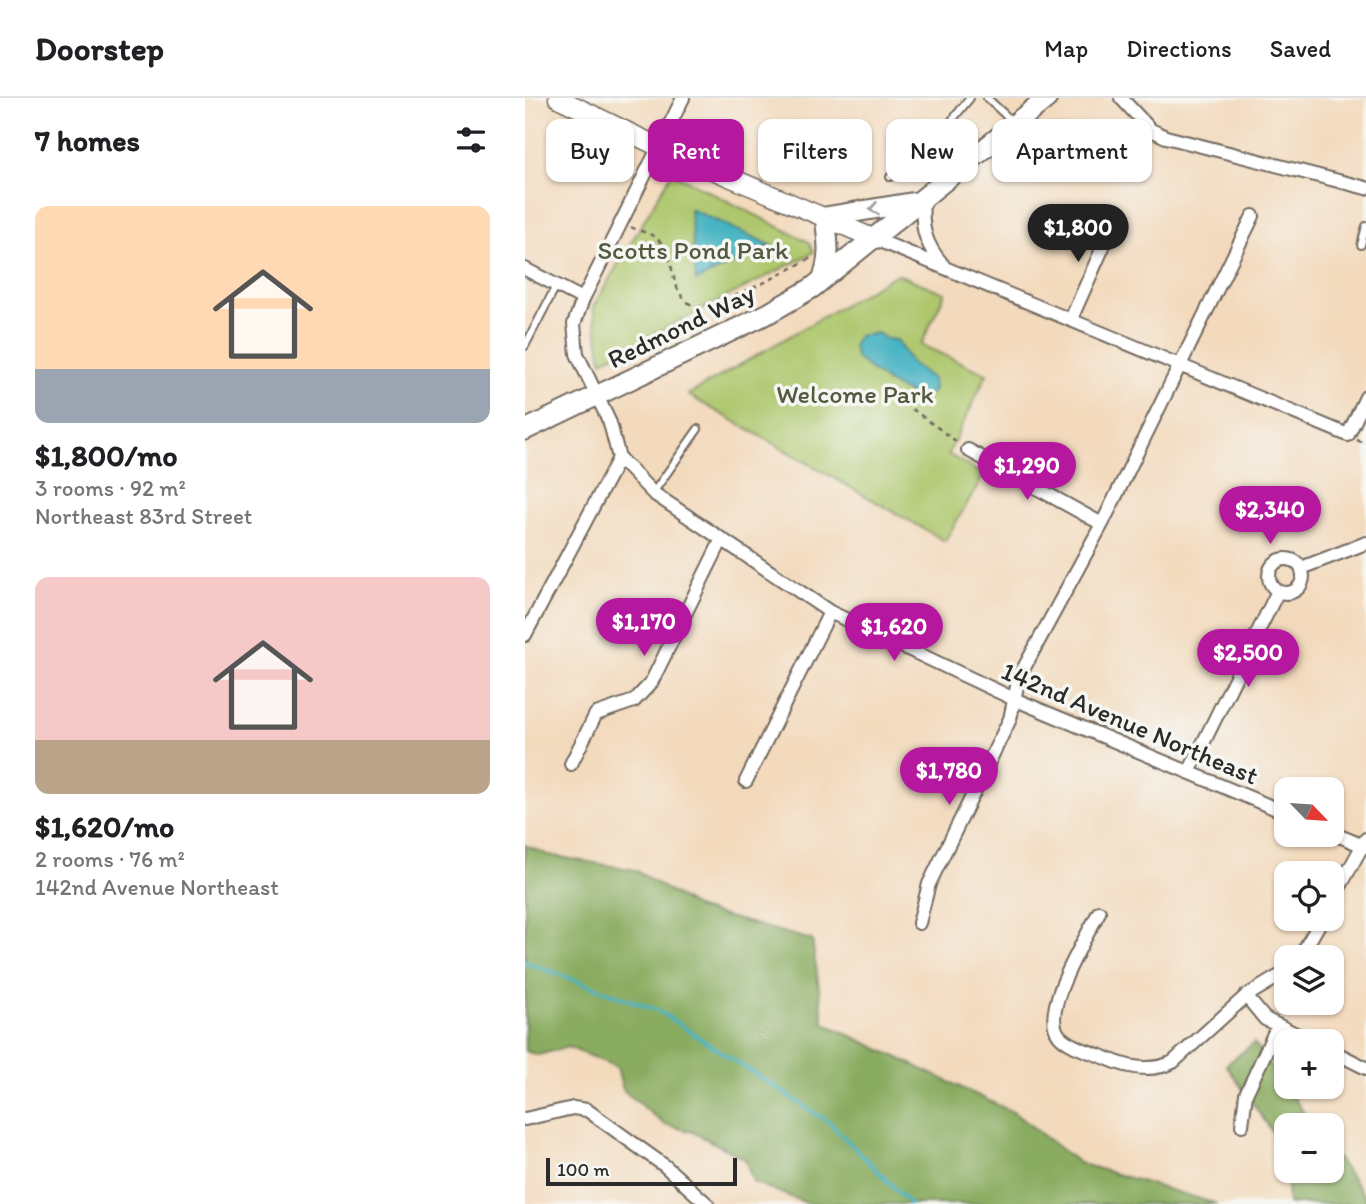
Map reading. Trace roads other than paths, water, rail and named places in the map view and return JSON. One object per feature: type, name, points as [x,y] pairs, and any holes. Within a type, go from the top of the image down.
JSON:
[{"type":"main road","points":[[558,98],[648,142]]},
{"type":"main road","name":"Redmond Way","points":[[1021,119],[1047,98]]},
{"type":"main road","name":"Redmond Way","points":[[525,430],[769,313],[822,280],[992,143]]},
{"type":"main road","points":[[742,182],[875,239]]},
{"type":"main road","points":[[825,217],[923,201]]},
{"type":"main road","points":[[822,280],[829,264],[830,243],[825,217]]},
{"type":"street","points":[[674,119],[683,98]]},
{"type":"street","points":[[1121,98],[1144,124],[1166,136],[1366,188]]},
{"type":"street","points":[[525,269],[583,299],[648,173]]},
{"type":"street","points":[[923,201],[924,237],[928,248],[945,268]]},
{"type":"street","points":[[919,923],[929,884],[1010,719],[1019,677],[1102,524],[1253,216]]},
{"type":"street","points":[[1071,319],[1107,238],[1112,219]]},
{"type":"street","points":[[875,239],[1348,435],[1366,397]]},
{"type":"street","name":"142nd Avenue Northeast","points":[[583,299],[575,324],[577,354],[595,396],[610,422],[619,457],[653,493],[830,612],[1014,699],[1274,808]]},
{"type":"street","points":[[968,450],[1102,524]]},
{"type":"street","points":[[525,635],[619,457]]},
{"type":"street","points":[[571,764],[596,714],[634,701],[650,683],[721,541]]},
{"type":"street","points":[[1301,568],[1366,543]]},
{"type":"street","points":[[1288,559],[1301,568],[1303,578],[1298,588],[1289,593],[1277,591],[1270,582],[1272,565],[1288,559]]},
{"type":"street","points":[[1189,772],[1277,591]]},
{"type":"street","points":[[746,781],[830,612]]},
{"type":"street","points":[[1344,836],[1365,844],[1344,880]]},
{"type":"street","points":[[1099,912],[1055,1001],[1052,1019],[1056,1032],[1065,1040],[1122,1065],[1161,1068],[1173,1062],[1246,996],[1274,979]]},
{"type":"street","points":[[1246,996],[1257,1012],[1286,1029]]},
{"type":"street","points":[[1242,1125],[1246,1094],[1278,1025]]},
{"type":"street","points":[[1344,1057],[1366,1069]]},
{"type":"street","points":[[525,1119],[573,1108],[587,1110],[665,1166],[707,1204]]},
{"type":"lane","points":[[953,119],[970,98]]},
{"type":"lane","points":[[987,98],[1010,119]]},
{"type":"lane","points":[[1361,245],[1366,226]]},
{"type":"lane","points":[[525,346],[556,286]]},
{"type":"lane","points":[[653,493],[698,429]]},
{"type":"water","points":[[690,209],[771,245],[696,281]]},
{"type":"water","points":[[878,333],[886,339],[896,340],[912,364],[933,379],[934,391],[925,397],[914,395],[888,382],[856,358],[853,346],[858,336]]},
{"type":"waterway","points":[[525,962],[657,1010],[830,1123],[910,1204]]},
{"type":"park label","name":"Scotts Pond Park","points":[[693,250]]},
{"type":"park label","name":"Welcome Park","points":[[855,394]]}]
